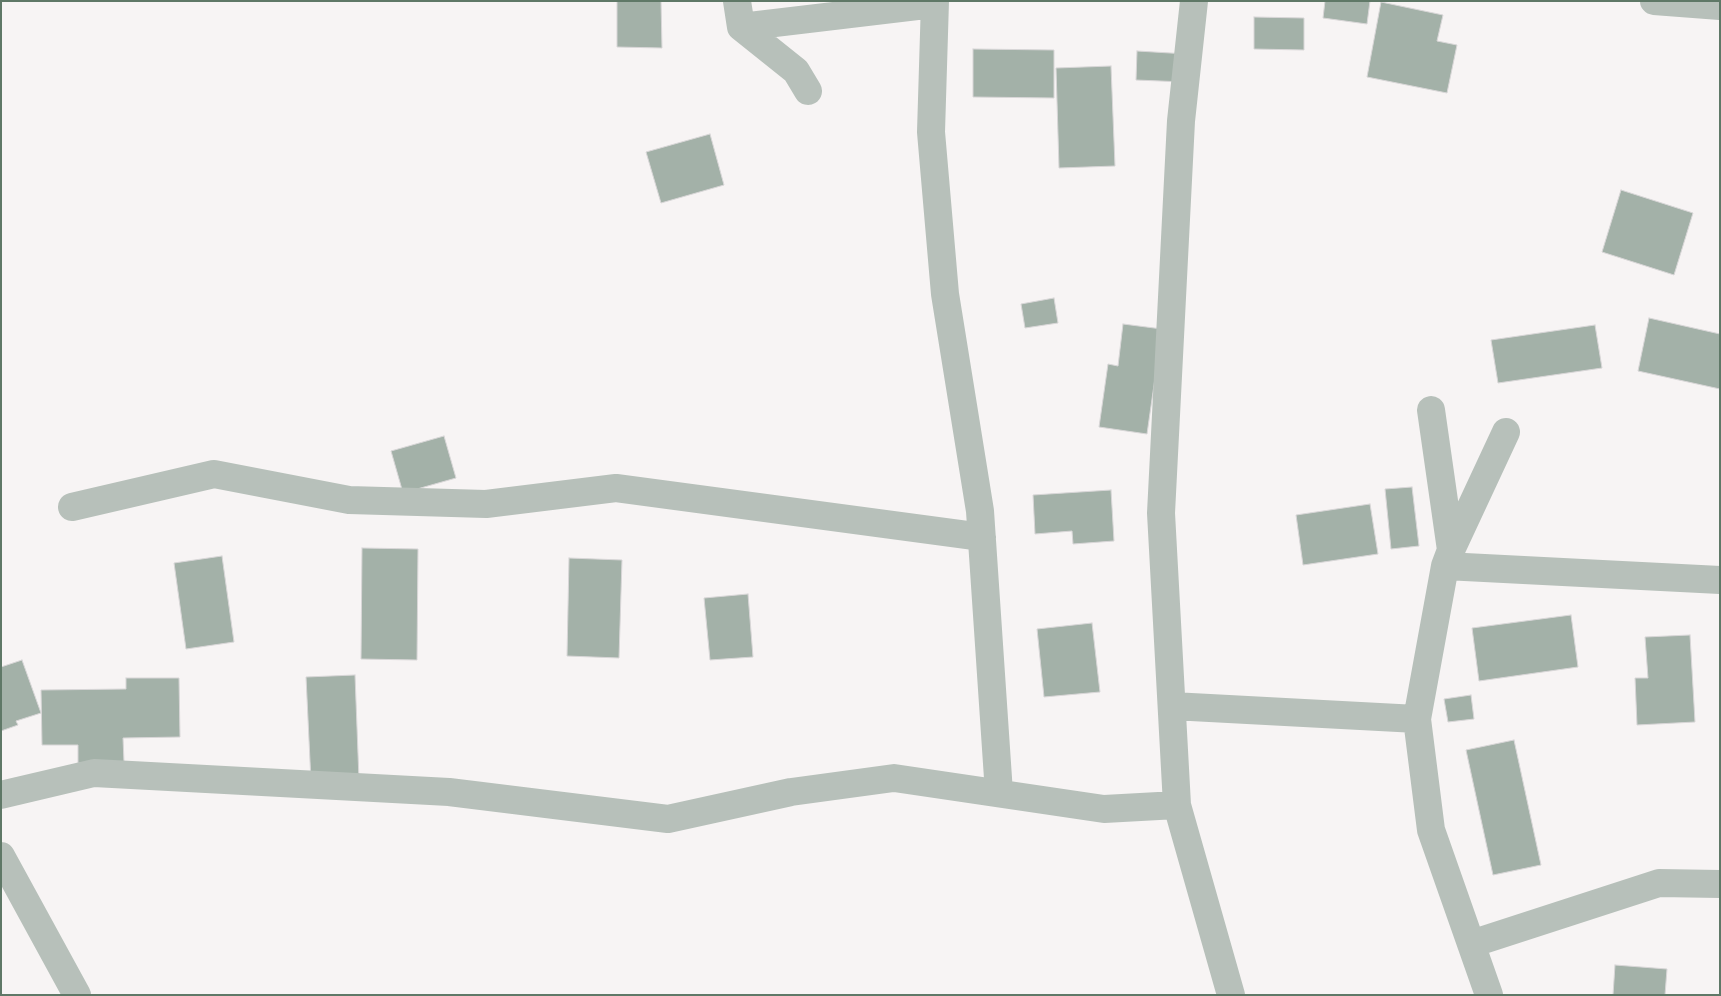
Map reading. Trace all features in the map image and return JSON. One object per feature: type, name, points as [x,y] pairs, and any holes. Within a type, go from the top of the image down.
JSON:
[{"type":"street","points":[[737,1],[741,28],[796,71],[808,91]]},
{"type":"street","points":[[1194,1],[1181,131],[1161,513],[1177,805],[1230,995]]},
{"type":"street","points":[[1654,1],[1720,6]]},
{"type":"street","points":[[741,28],[934,2],[931,132],[945,294],[980,511],[999,793]]},
{"type":"street","points":[[1431,410],[1448,558]]},
{"type":"street","points":[[1489,995],[1431,830],[1418,719],[1448,558],[1506,432]]},
{"type":"street","points":[[72,507],[214,474],[349,500],[486,504],[616,488],[982,537]]},
{"type":"street","points":[[1448,558],[1720,580]]},
{"type":"street","points":[[1172,706],[1418,719]]},
{"type":"street","points":[[1,795],[94,772],[449,792],[668,818],[791,792],[894,778],[1104,809],[1177,805]]},
{"type":"street","points":[[1,856],[77,995]]},
{"type":"street","points":[[1470,944],[1659,883],[1720,884]]},
{"type":"building","points":[[617,1],[661,1],[662,48],[617,47]]},
{"type":"building","points":[[1325,1],[1370,1],[1367,24],[1323,18]]},
{"type":"building","points":[[1381,2],[1443,15],[1437,41],[1457,45],[1447,93],[1367,77]]},
{"type":"building","points":[[1254,17],[1304,18],[1304,50],[1254,49]]},
{"type":"building","points":[[973,49],[1054,50],[1054,98],[973,97]]},
{"type":"building","points":[[1137,51],[1187,54],[1185,82],[1136,80]]},
{"type":"building","points":[[1111,66],[1115,166],[1059,168],[1056,68]]},
{"type":"building","points":[[710,134],[724,185],[661,203],[646,152]]},
{"type":"building","points":[[1621,190],[1693,213],[1674,275],[1602,252]]},
{"type":"building","points":[[1054,298],[1058,323],[1025,328],[1021,304]]},
{"type":"building","points":[[1649,318],[1720,334],[1720,389],[1638,371]]},
{"type":"building","points":[[1123,324],[1162,329],[1147,434],[1099,427],[1108,364],[1118,366]]},
{"type":"building","points":[[1595,325],[1602,368],[1498,383],[1491,340]]},
{"type":"building","points":[[444,436],[456,478],[403,493],[391,451]]},
{"type":"building","points":[[1412,487],[1419,546],[1391,549],[1385,489]]},
{"type":"building","points":[[1111,490],[1114,541],[1073,544],[1072,531],[1035,534],[1033,495]]},
{"type":"building","points":[[1370,504],[1378,554],[1303,565],[1296,515]]},
{"type":"building","points":[[362,548],[418,549],[417,660],[361,659]]},
{"type":"building","points":[[222,556],[234,642],[186,649],[174,563]]},
{"type":"building","points":[[569,558],[622,560],[619,658],[567,656]]},
{"type":"building","points":[[748,594],[753,657],[710,660],[704,598]]},
{"type":"building","points":[[1571,615],[1578,667],[1479,681],[1472,628]]},
{"type":"building","points":[[1092,623],[1100,692],[1044,697],[1037,629]]},
{"type":"building","points":[[1690,635],[1695,722],[1637,725],[1635,678],[1648,678],[1645,637]]},
{"type":"building","points":[[22,660],[41,713],[16,721],[18,725],[1,731],[1,667]]},
{"type":"building","points":[[355,675],[359,780],[311,782],[306,677]]},
{"type":"building","points":[[126,678],[179,678],[180,737],[123,738],[124,762],[78,763],[78,745],[42,745],[41,690],[126,689]]},
{"type":"building","points":[[1471,695],[1474,719],[1448,722],[1444,699]]},
{"type":"building","points":[[1514,740],[1541,865],[1493,875],[1466,750]]},
{"type":"building","points":[[1615,965],[1667,969],[1665,995],[1613,995]]}]
